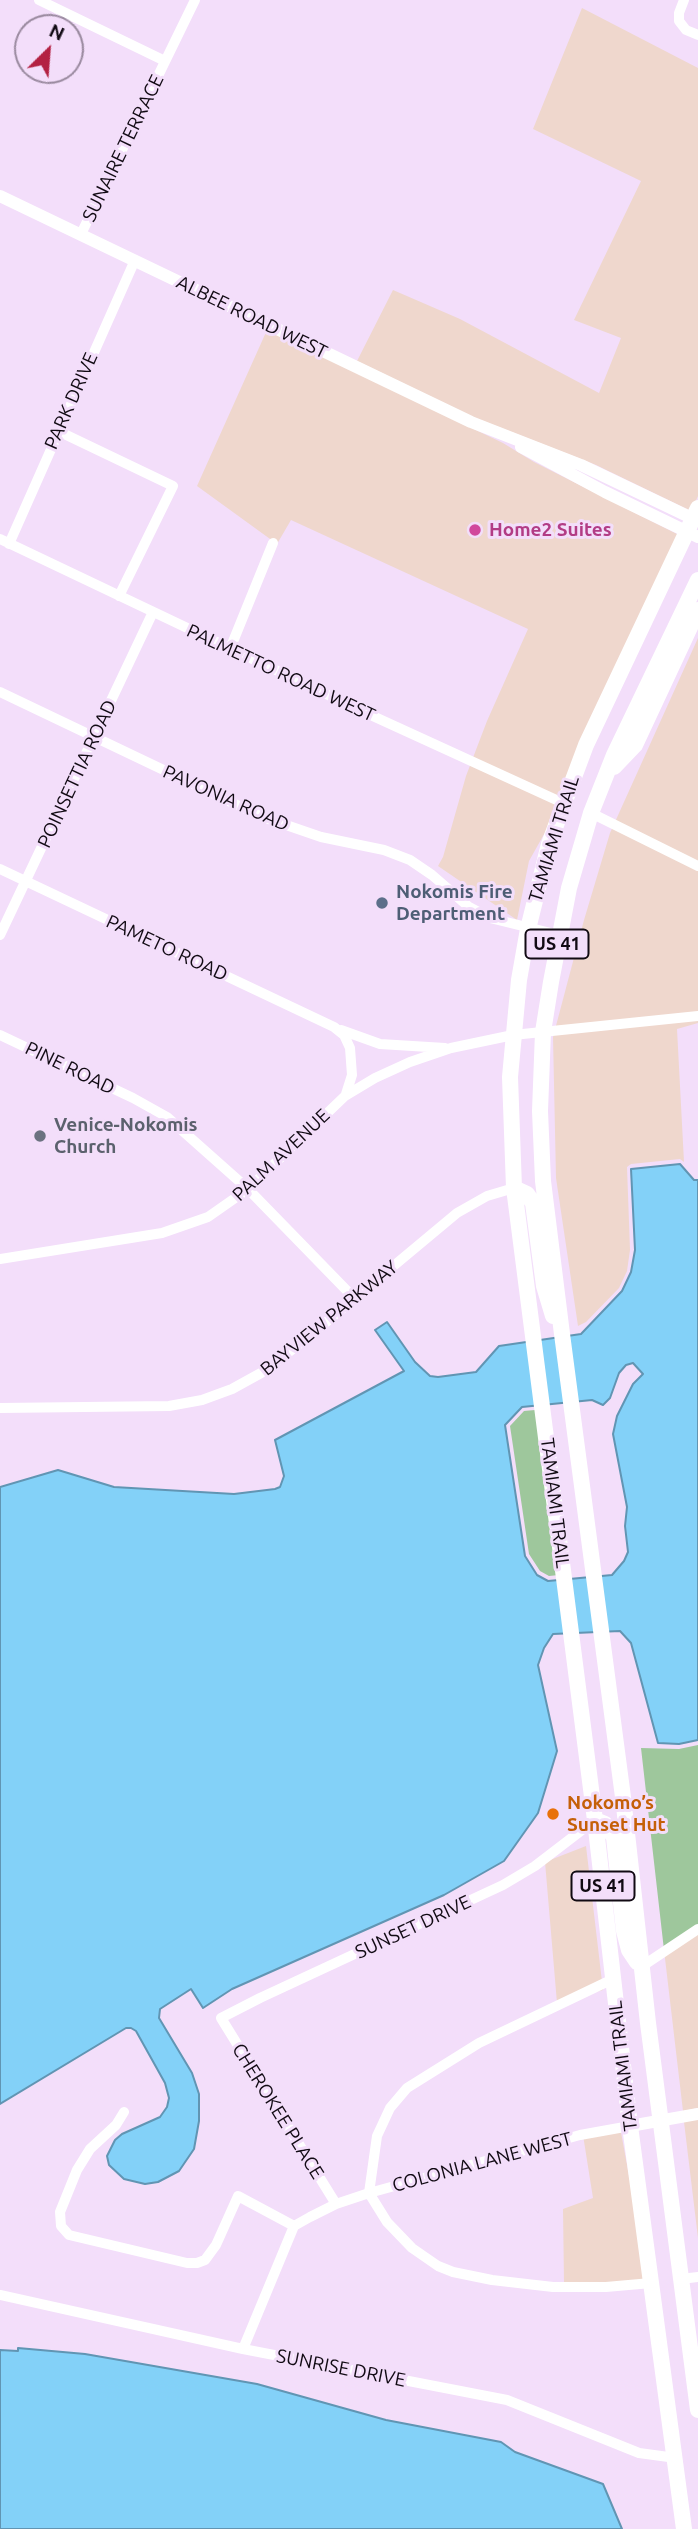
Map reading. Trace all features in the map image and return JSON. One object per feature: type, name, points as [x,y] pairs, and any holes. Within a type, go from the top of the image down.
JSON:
[{"type":"main road","name":"TAMIAMI TRAIL","points":[[684,2529],[630,2126],[595,1820],[514,1188],[510,1114],[513,1035],[528,929],[549,844],[586,745],[695,523]]},
{"type":"main road","name":"TAMIAMI TRAIL","points":[[698,580],[605,777],[591,813],[559,935],[543,1032],[540,1073],[541,1148],[562,1334],[623,1797],[641,1967],[698,2410]]},
{"type":"main road","points":[[605,777],[635,745],[698,610]]},
{"type":"main road","points":[[514,1188],[527,1194],[533,1203],[544,1286],[550,1310],[562,1334]]},
{"type":"main road","points":[[595,1820],[605,1824],[614,1837],[624,1931],[629,1950],[641,1967]]},
{"type":"street","name":"SUNAIRE TERRACE","points":[[39,0],[166,61]]},
{"type":"street","name":"SUNAIRE TERRACE","points":[[81,234],[195,0]]},
{"type":"street","points":[[684,0],[679,13],[681,25],[698,34]]},
{"type":"street","name":"ALBEE ROAD WEST","points":[[0,196],[505,438],[546,450],[581,465],[695,523]]},
{"type":"street","name":"PARK DRIVE","points":[[5,541],[135,260]]},
{"type":"street","points":[[58,431],[173,486],[119,596]]},
{"type":"street","name":"PALMETTO ROAD WEST","points":[[5,541],[230,649],[563,803]]},
{"type":"street","points":[[230,649],[273,543]]},
{"type":"street","name":"POINSETTIA ROAD","points":[[0,935],[153,612]]},
{"type":"street","name":"PAVONIA ROAD","points":[[0,692],[278,823],[403,857],[432,875],[480,914],[528,929],[559,935]]},
{"type":"street","points":[[591,813],[698,866]]},
{"type":"street","name":"PAMETO ROAD","points":[[0,869],[355,1037],[380,1044],[451,1048]]},
{"type":"street","name":"PALM AVENUE","points":[[0,1259],[177,1229],[219,1210],[248,1189],[345,1096],[398,1066],[451,1048],[513,1035],[698,1016]]},
{"type":"street","points":[[334,1027],[344,1035],[350,1048],[352,1075],[345,1096]]},
{"type":"street","name":"PINE ROAD","points":[[0,1035],[167,1117],[248,1189],[356,1300]]},
{"type":"street","name":"BAYVIEW PARKWAY","points":[[0,1408],[169,1406],[202,1400],[232,1389],[261,1373],[356,1300],[457,1213],[486,1196],[514,1188]]},
{"type":"street","name":"SUNSET DRIVE","points":[[221,2018],[503,1885],[535,1866],[595,1820]]},
{"type":"street","points":[[641,1967],[698,1929]]},
{"type":"street","points":[[613,1979],[479,2043],[407,2088],[390,2108],[377,2136],[369,2193],[387,2222],[412,2248],[438,2266],[453,2272],[492,2280],[554,2287],[593,2288],[651,2283]]},
{"type":"street","name":"CHEROKEE PLACE","points":[[221,2018],[335,2204]]},
{"type":"street","points":[[124,2112],[116,2125],[90,2149],[77,2170],[60,2212],[61,2226],[69,2235],[175,2261],[197,2263],[205,2260],[216,2245],[238,2196],[294,2227],[243,2349]]},
{"type":"street","points":[[630,2126],[698,2114]]},
{"type":"street","name":"COLONIA LANE WEST","points":[[294,2227],[335,2204],[369,2193],[580,2135],[630,2126]]},
{"type":"street","points":[[681,2280],[698,2277]]},
{"type":"street","name":"SUNRISE DRIVE","points":[[0,2295],[243,2349],[507,2400],[639,2453],[676,2458]]},
{"type":"shaded area","points":[[582,8],[698,68],[698,496],[691,511],[596,465],[473,417],[357,361],[393,290],[460,319],[599,393],[621,338],[574,320],[641,181],[533,129]]},
{"type":"shaded area","points":[[267,330],[503,443],[534,462],[679,535],[552,820],[529,861],[517,920],[438,866],[443,857],[466,776],[528,629],[291,520],[277,544],[197,486]]},
{"type":"shaded area","points":[[698,638],[698,1023],[677,1029],[684,1162],[680,1159],[631,1164],[627,1167],[630,1250],[627,1271],[619,1288],[586,1322],[578,1326],[556,1178],[553,1037],[610,833]]},
{"type":"shaded area","points":[[586,1846],[603,1990],[557,2003],[545,1862]]},
{"type":"shaded area","points":[[698,1933],[698,2108],[683,2111],[664,1950]]},
{"type":"shaded area","points":[[698,2119],[698,2238],[684,2122]]},
{"type":"shaded area","points":[[620,2127],[647,2288],[564,2283],[563,2209],[593,2198],[583,2135]]},
{"type":"green space","points":[[535,1410],[559,1575],[549,1576],[540,1571],[529,1554],[510,1426],[524,1411]]},
{"type":"green space","points":[[698,1745],[698,1933],[664,1950],[641,1748],[679,1749]]},
{"type":"water","points":[[680,1164],[694,1180],[698,1180],[698,1740],[679,1744],[658,1743],[631,1643],[620,1631],[553,1634],[538,1665],[557,1751],[538,1813],[504,1861],[444,1895],[232,1989],[203,2008],[191,1989],[160,2009],[159,2018],[192,2073],[199,2094],[199,2121],[194,2149],[179,2171],[158,2182],[145,2184],[124,2179],[109,2165],[107,2156],[115,2140],[122,2134],[160,2117],[169,2098],[165,2083],[136,2031],[126,2028],[0,2104],[0,1487],[58,1470],[114,1487],[234,1494],[280,1487],[284,1476],[275,1440],[404,1371],[375,1330],[387,1322],[415,1362],[430,1376],[438,1377],[476,1372],[499,1346],[581,1334],[622,1291],[631,1272],[635,1250],[631,1169]],"holes":[[[633,1363],[643,1374],[633,1384],[617,1416],[613,1434],[627,1507],[625,1526],[628,1552],[624,1561],[612,1575],[548,1581],[537,1575],[525,1556],[505,1425],[522,1407],[592,1400],[603,1405],[610,1398],[619,1373],[626,1365]]]},
{"type":"water","points":[[18,2348],[85,2354],[257,2384],[386,2420],[501,2442],[515,2452],[603,2484],[622,2529],[0,2529],[0,2350],[18,2351]]},
{"type":"place","name":"Home2 Suites","points":[[475,530]]},
{"type":"place","name":"Nokomis Fire Department","points":[[382,903]]},
{"type":"place","name":"Venice-Nokomis Church","points":[[40,1136]]},
{"type":"place","name":"Nokomo’s Sunset Hut","points":[[553,1814]]}]
